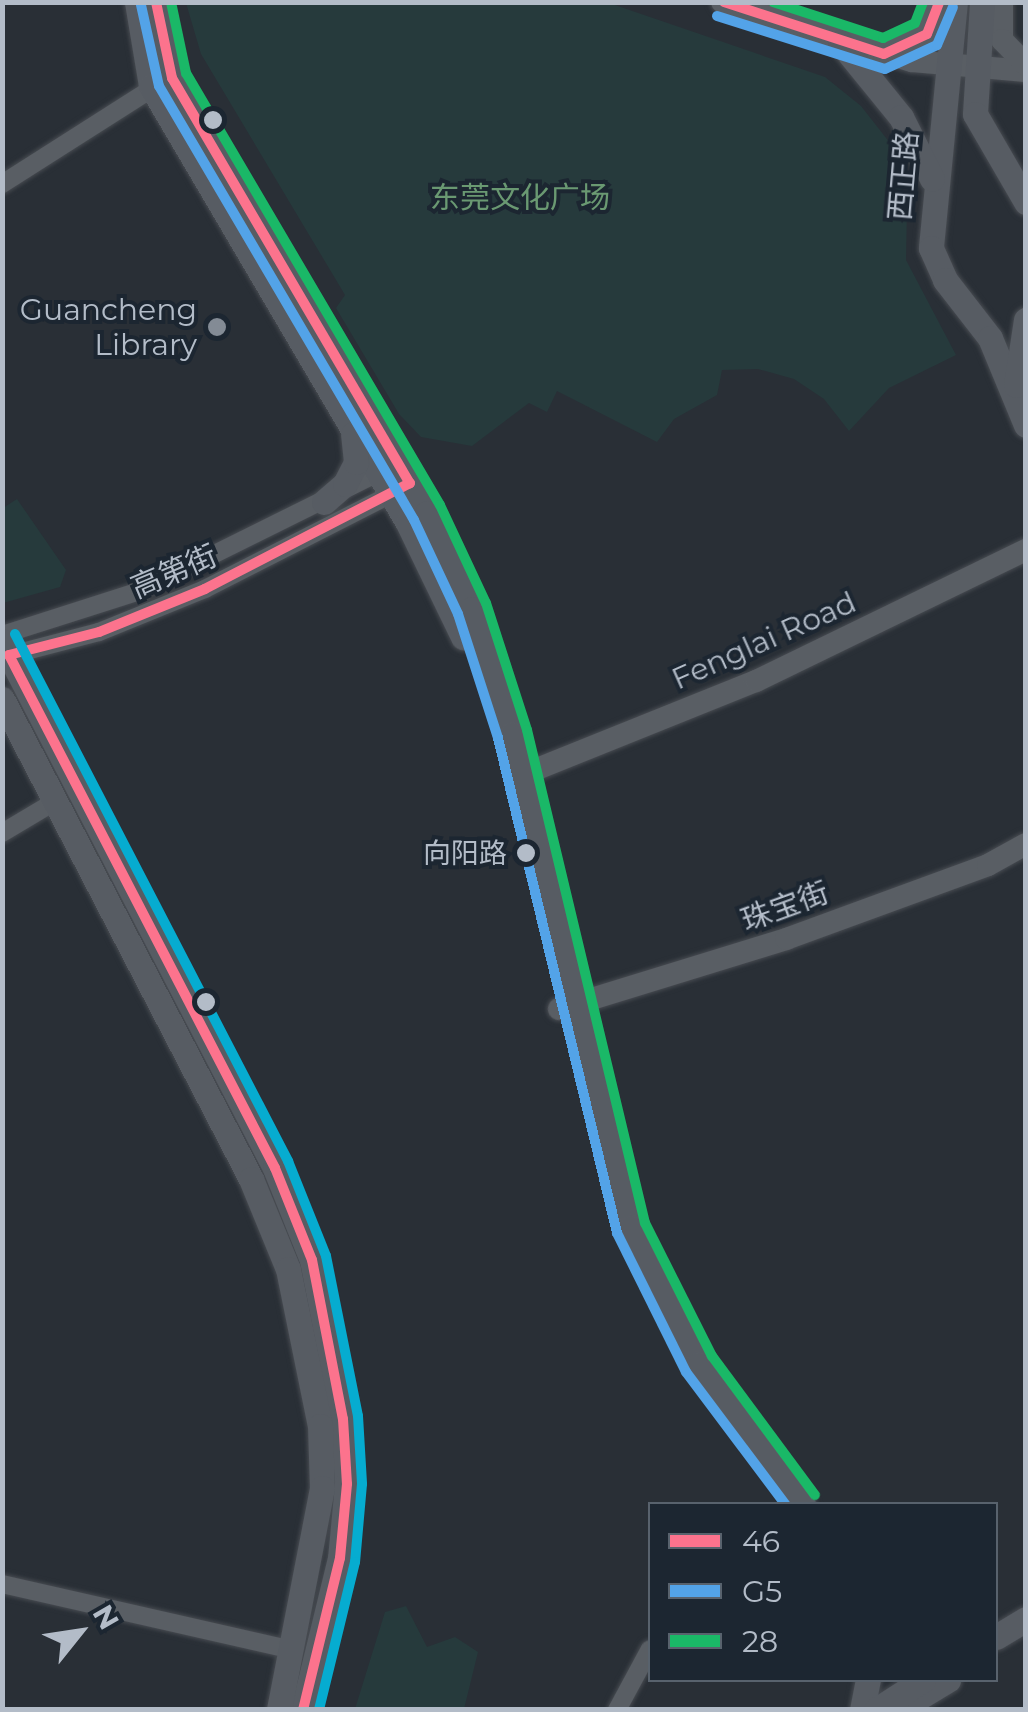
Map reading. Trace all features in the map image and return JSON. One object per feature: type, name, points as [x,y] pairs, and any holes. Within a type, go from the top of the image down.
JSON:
[{"type":"main road","points":[[137,2],[161,82],[366,437],[472,609],[522,775],[616,1234],[650,1313],[686,1374],[780,1502]]},
{"type":"main road","points":[[156,2],[161,82]]},
{"type":"main road","name":"西正路","points":[[963,16],[962,67],[934,183],[936,264],[990,338],[1016,390],[1026,425]]},
{"type":"main road","points":[[840,42],[901,116],[934,183]]},
{"type":"main road","name":"西正路","points":[[962,67],[975,114],[1026,202]]},
{"type":"main road","points":[[1026,172],[1026,202]]},
{"type":"main road","name":"西正路","points":[[1016,390],[1026,320]]},
{"type":"main road","points":[[324,502],[356,462],[366,437]]},
{"type":"main road","points":[[394,478],[456,616],[498,739],[567,1007],[631,1228],[664,1304],[802,1502]]},
{"type":"main road","points":[[4,647],[275,1168],[312,1260],[331,1340],[347,1484],[340,1558],[303,1710]]},
{"type":"main road","points":[[2,699],[251,1179],[288,1270],[320,1426],[322,1488],[279,1710]]},
{"type":"main road","points":[[869,1682],[883,1704]]},
{"type":"main road","points":[[883,1704],[920,1682]]},
{"type":"main road","points":[[883,1704],[943,1682]]},
{"type":"street","points":[[722,2],[884,54],[962,67],[1026,68]]},
{"type":"street","points":[[884,54],[1002,2]]},
{"type":"street","points":[[963,16],[1026,68]]},
{"type":"street","points":[[2,184],[161,82]]},
{"type":"street","name":"高第街","points":[[4,647],[118,600],[324,502],[394,478]]},
{"type":"street","name":"高第街","points":[[4,647],[99,632],[190,596],[394,478]]},
{"type":"street","name":"Fenglai Road","points":[[522,775],[756,681],[1026,550]]},
{"type":"street","points":[[2,834],[56,801]]},
{"type":"street","name":"珠宝街","points":[[567,1007],[786,939],[988,865],[1026,844]]},
{"type":"street","points":[[2,1584],[292,1650]]},
{"type":"street","points":[[617,1710],[648,1652]]},
{"type":"green space","name":"东莞文化广场","points":[[186,3],[609,3],[825,77],[861,106],[890,143],[907,208],[906,260],[956,355],[889,388],[849,431],[824,399],[794,379],[758,369],[722,370],[717,395],[674,419],[657,442],[557,391],[547,412],[529,403],[472,446],[421,437],[399,414],[336,308],[345,295],[201,54]]},
{"type":"green space","points":[[17,499],[66,570],[60,587],[3,603],[3,508]]},
{"type":"green space","points":[[406,1606],[427,1647],[455,1637],[478,1652],[464,1709],[355,1709],[385,1612]]},
{"type":"transit line","name":"46","points":[[156,2],[172,78],[410,483],[205,589],[99,632],[9,655],[275,1168],[312,1260],[343,1419],[347,1484],[340,1558],[303,1710]]},
{"type":"transit line","name":"28","points":[[171,2],[186,73],[440,505],[486,603],[527,730],[645,1223],[712,1356],[815,1495]]},
{"type":"transit line","name":"46","points":[[724,2],[884,54],[927,34],[939,2]]},
{"type":"transit line","name":"28","points":[[773,2],[883,38],[915,23],[923,2]]},
{"type":"transit line","name":"G5","points":[[141,5],[159,86],[414,520],[458,614],[498,738],[617,1233],[686,1372],[784,1502]]},
{"type":"transit line","name":"G5","points":[[717,16],[885,69],[937,45],[953,7]]},
{"type":"transit line","points":[[15,634],[288,1161],[326,1256],[358,1416],[362,1484],[355,1562],[319,1710]]},
{"type":"place","name":"Guancheng Library","points":[[217,327]]},
{"type":"place","name":"向阳路","points":[[526,853]]}]
